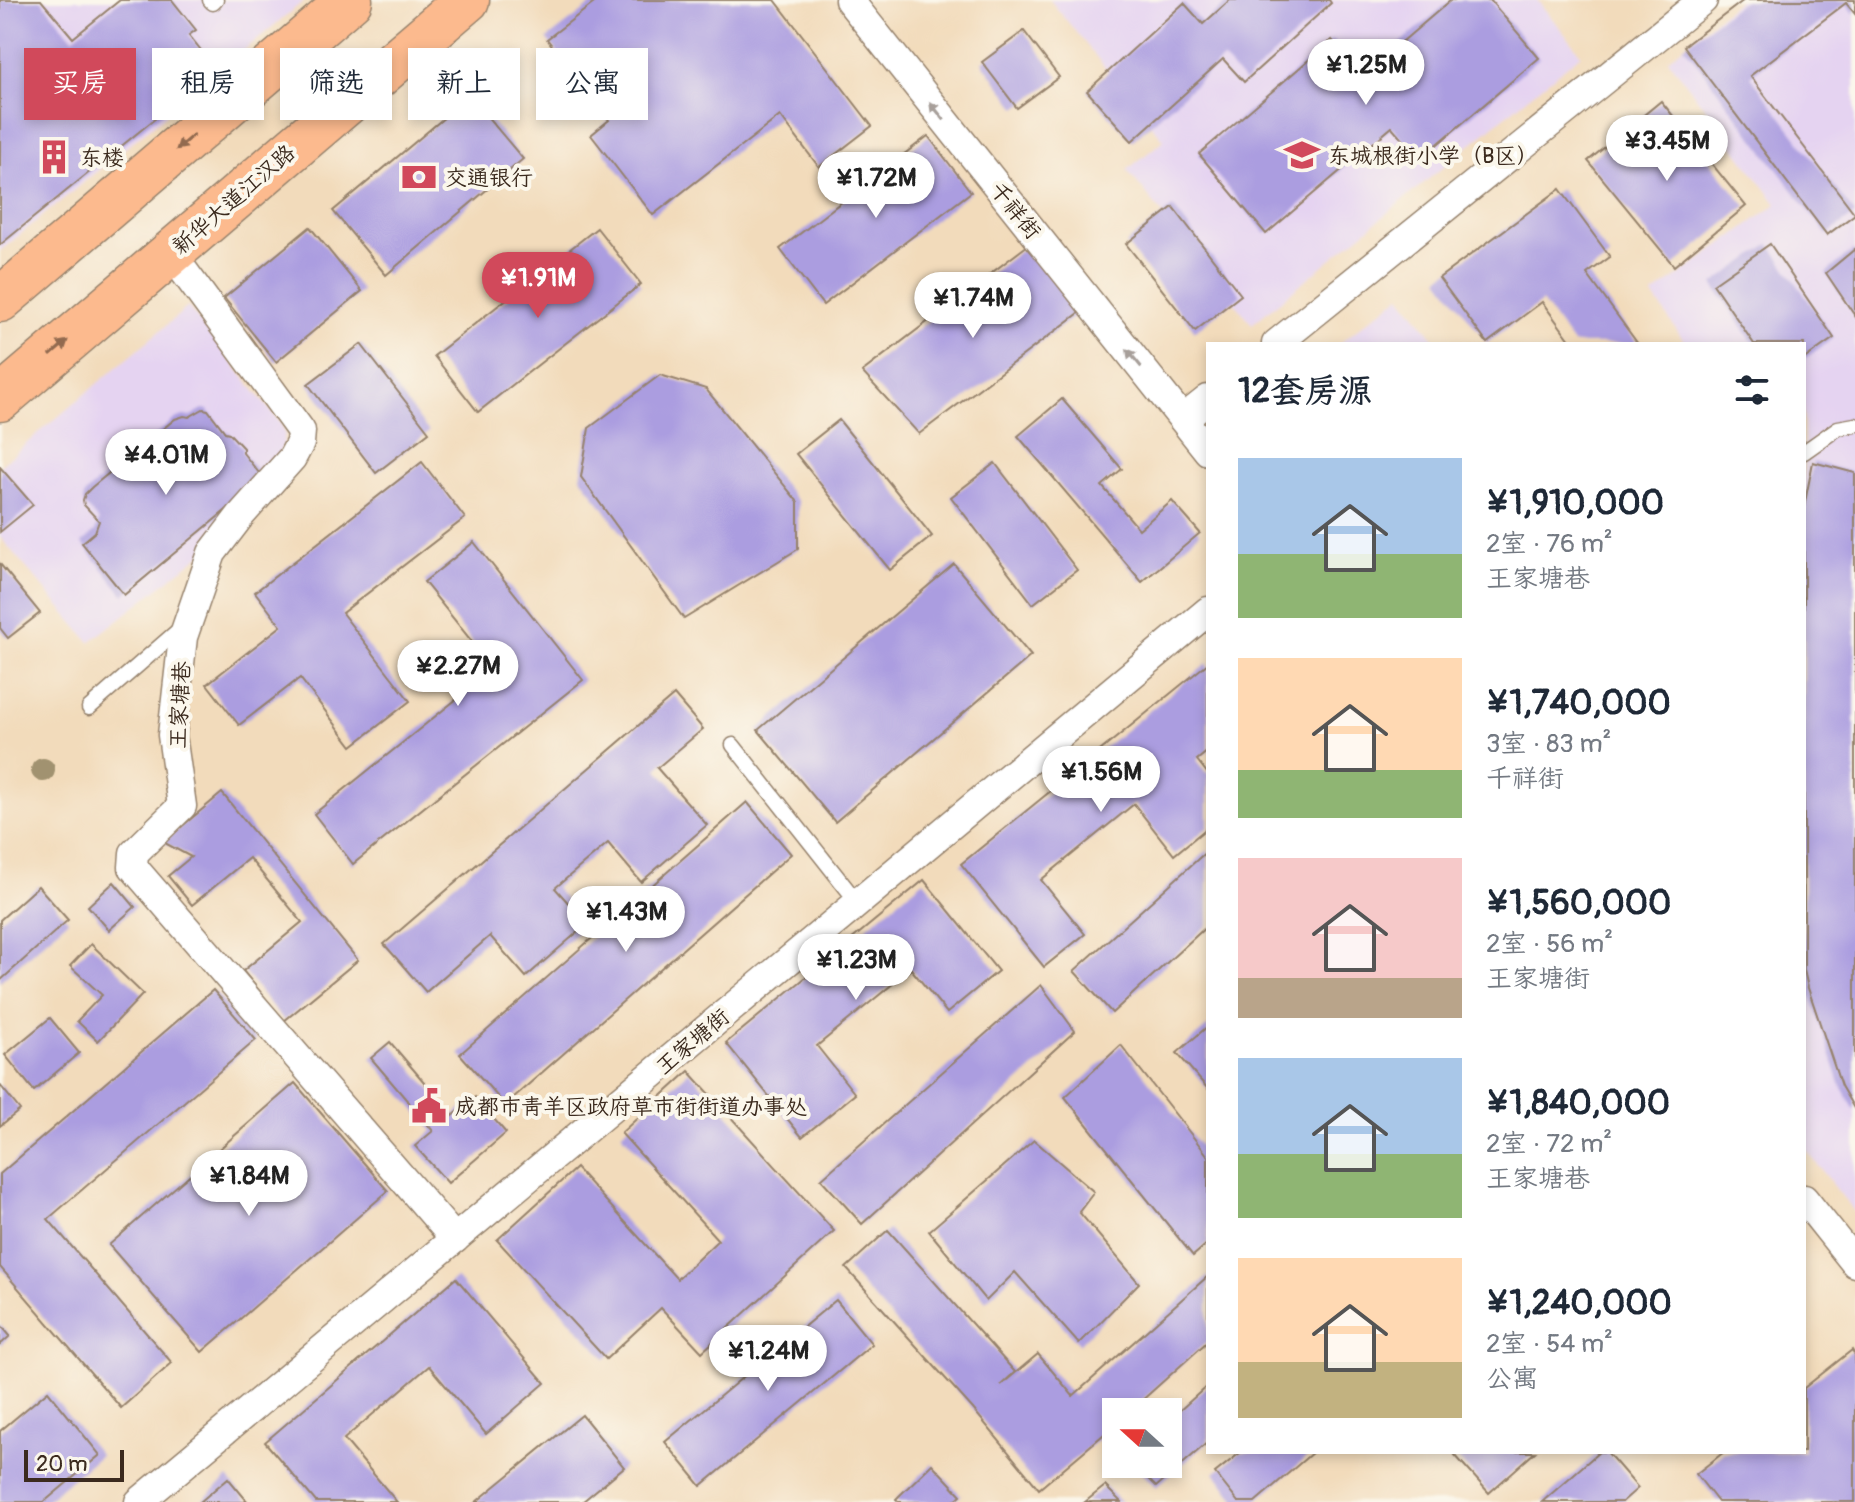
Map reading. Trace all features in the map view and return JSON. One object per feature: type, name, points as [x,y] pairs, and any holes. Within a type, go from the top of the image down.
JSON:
[{"type":"main road","points":[[0,300],[350,0]]},
{"type":"main road","name":"新华大道江汉路","points":[[0,399],[467,0]]},
{"type":"street","name":"千祥街","points":[[849,0],[1206,448]]},
{"type":"street","points":[[1278,342],[1703,0]]},
{"type":"street","name":"王家塘巷","points":[[169,254],[301,431],[300,443],[292,458],[212,553],[183,637],[172,735],[182,806],[134,853],[133,867],[455,1239]]},
{"type":"street","points":[[1183,419],[1206,401]]},
{"type":"street","name":"王家塘街","points":[[139,1502],[1206,613]]},
{"type":"street","points":[[1806,1202],[1855,1263]]},
{"type":"lane","points":[[1806,451],[1838,428],[1855,425]]},
{"type":"lane","points":[[89,708],[189,621]]},
{"type":"lane","points":[[733,745],[858,903]]},
{"type":"shaded area","name":"东楼","points":[[0,0],[305,0],[247,48],[152,48],[152,120],[159,120],[0,251]]},
{"type":"shaded area","name":"东城根街小学（B区）","points":[[1050,0],[1537,0],[1581,54],[1252,324],[1127,170],[1164,140]]},
{"type":"shaded area","points":[[1739,0],[1855,0],[1855,1213],[1806,1150],[1806,342],[1685,342],[1653,295],[1777,204],[1668,59]]},
{"type":"shaded area","points":[[1401,295],[1436,342],[1342,342]]},
{"type":"shaded area","points":[[188,307],[281,424],[285,434],[283,445],[276,461],[204,552],[90,642],[0,537],[0,466]]},
{"type":"building","name":"东楼","points":[[0,0],[41,0],[73,38],[120,0],[172,0],[196,30],[189,35],[199,48],[152,48],[153,120],[0,245]]},
{"type":"building","points":[[598,0],[775,0],[872,126],[819,167],[780,116],[653,215],[591,135],[609,120],[648,120],[648,48],[554,48],[547,39]]},
{"type":"building","points":[[1230,0],[1329,0],[1331,3],[1244,82],[1223,59],[1132,141],[1087,91],[1184,3],[1203,24]]},
{"type":"building","points":[[1451,0],[1490,0],[1539,58],[1420,159],[1392,127],[1266,234],[1199,154],[1332,40],[1362,76]]},
{"type":"building","points":[[1744,0],[1855,0],[1855,14],[1846,3],[1750,76],[1855,214],[1827,235],[1684,46]]},
{"type":"building","points":[[1024,31],[1059,77],[1017,108],[982,62]]},
{"type":"building","points":[[1661,101],[1746,206],[1674,266],[1588,161]]},
{"type":"building","points":[[441,120],[490,120],[523,159],[386,275],[333,211]]},
{"type":"building","points":[[928,136],[971,192],[823,305],[780,249]]},
{"type":"building","points":[[1560,189],[1610,257],[1587,274],[1637,342],[1572,342],[1542,302],[1486,342],[1439,278]]},
{"type":"building","points":[[1173,207],[1241,295],[1195,331],[1126,244]]},
{"type":"building","points":[[310,227],[362,291],[276,362],[224,298]]},
{"type":"building","points":[[597,228],[641,284],[478,412],[434,356]]},
{"type":"building","points":[[1770,244],[1834,338],[1806,358],[1806,342],[1753,342],[1713,284]]},
{"type":"building","points":[[1028,245],[1083,310],[919,434],[862,372]]},
{"type":"building","points":[[1855,249],[1855,316],[1826,273]]},
{"type":"building","points":[[361,344],[429,432],[376,473],[308,384]]},
{"type":"building","points":[[660,375],[706,389],[798,502],[798,549],[684,619],[581,477],[589,428]]},
{"type":"building","points":[[1062,399],[1122,469],[1102,486],[1139,529],[1172,501],[1200,533],[1142,582],[1018,436]]},
{"type":"building","points":[[203,409],[208,410],[225,432],[243,448],[261,481],[124,595],[82,543],[95,532],[99,521],[84,505],[85,494],[175,419],[189,417]]},
{"type":"building","points":[[839,420],[932,536],[890,570],[796,454]]},
{"type":"building","points":[[422,462],[465,518],[342,613],[410,701],[352,746],[300,678],[239,725],[207,684],[281,626],[255,592]]},
{"type":"building","points":[[1813,462],[1855,473],[1855,1110],[1841,1086],[1806,979],[1806,497]]},
{"type":"building","points":[[995,463],[1077,570],[1033,604],[951,497]]},
{"type":"building","points":[[0,467],[33,505],[0,532]]},
{"type":"building","points":[[474,542],[583,680],[353,864],[314,814],[494,669],[424,582]]},
{"type":"building","points":[[0,564],[40,613],[8,638],[0,628]]},
{"type":"building","points":[[954,564],[1031,656],[835,822],[758,730]]},
{"type":"building","points":[[1206,665],[1206,753],[1197,760],[1206,771],[1206,829],[1174,855],[1134,804],[1041,880],[1085,934],[1044,967],[961,864]]},
{"type":"building","points":[[674,695],[703,729],[657,768],[707,825],[641,882],[608,843],[555,888],[587,924],[526,977],[490,936],[426,992],[384,944]]},
{"type":"building","points":[[222,793],[358,960],[284,1021],[243,971],[302,922],[249,858],[192,905],[168,876],[191,857],[163,842]]},
{"type":"building","points":[[747,802],[791,854],[505,1105],[460,1054]]},
{"type":"building","points":[[1206,852],[1206,927],[1112,1013],[1074,971]]},
{"type":"building","points":[[924,880],[998,971],[947,1013],[911,969],[817,1046],[855,1094],[802,1137],[726,1043]]},
{"type":"building","points":[[114,882],[135,907],[109,930],[88,906]]},
{"type":"building","points":[[38,886],[68,920],[0,981],[0,920]]},
{"type":"building","points":[[91,944],[143,994],[98,1041],[77,1021],[102,995],[70,966]]},
{"type":"building","points":[[1041,985],[1075,1031],[862,1224],[821,1179]]},
{"type":"building","points":[[213,990],[256,1040],[48,1219],[172,1363],[121,1408],[0,1267],[0,1174]]},
{"type":"building","points":[[50,1018],[79,1053],[34,1091],[5,1055]]},
{"type":"building","points":[[1206,1028],[1206,1087],[1177,1053]]},
{"type":"building","name":"成都市青羊区政府草市街街道办事处","points":[[390,1042],[453,1116],[475,1097],[506,1133],[448,1183],[415,1146],[433,1131],[371,1058]]},
{"type":"building","points":[[1121,1045],[1206,1153],[1206,1245],[1193,1256],[1065,1097]]},
{"type":"building","points":[[689,1071],[834,1231],[702,1352],[661,1308],[606,1359],[497,1240],[576,1168],[677,1279],[718,1240],[621,1133]]},
{"type":"building","points":[[295,1083],[388,1191],[202,1352],[109,1245]]},
{"type":"building","points":[[0,1085],[20,1110],[0,1126]]},
{"type":"building","points":[[1034,1140],[1094,1192],[1079,1212],[1139,1283],[1079,1344],[1015,1272],[986,1301],[929,1231]]},
{"type":"building","points":[[888,1230],[1015,1372],[1001,1385],[1038,1354],[1073,1396],[1206,1278],[1206,1343],[1145,1398],[1102,1398],[1102,1436],[1039,1489],[973,1409],[846,1268]]},
{"type":"building","points":[[456,1278],[545,1383],[486,1434],[429,1366],[344,1439],[397,1502],[316,1502],[265,1442]]},
{"type":"building","points":[[836,1300],[872,1344],[701,1486],[665,1442]]},
{"type":"building","points":[[0,1324],[10,1336],[0,1345]]},
{"type":"building","points":[[1852,1350],[1855,1355],[1855,1502],[1718,1502],[1696,1474],[1721,1454],[1806,1454],[1806,1386]]},
{"type":"building","points":[[1206,1387],[1206,1444],[1182,1464],[1182,1408]]},
{"type":"building","points":[[48,1391],[100,1455],[44,1502],[0,1502],[0,1431]]},
{"type":"building","points":[[582,1415],[624,1467],[582,1502],[476,1502]]},
{"type":"building","points":[[1239,1454],[1311,1454],[1255,1502],[1238,1502],[1215,1473]]},
{"type":"building","points":[[1454,1454],[1533,1454],[1489,1493]]},
{"type":"building","points":[[1597,1454],[1609,1454],[1638,1488],[1622,1502],[1542,1502]]},
{"type":"building","points":[[932,1464],[961,1495],[953,1502],[899,1502],[896,1499]]},
{"type":"building","points":[[228,1478],[248,1502],[200,1502]]},
{"type":"building","points":[[1147,1478],[1166,1478],[1156,1487]]},
{"type":"building","points":[[1105,1486],[1121,1502],[1085,1502]]},
{"type":"place","name":"东城根街小学（B区）","points":[[1302,155]]},
{"type":"place","name":"东楼","points":[[54,157]]},
{"type":"place","name":"交通银行","points":[[419,177]]},
{"type":"place","name":"成都市青羊区政府草市街街道办事处","points":[[429,1106]]}]
